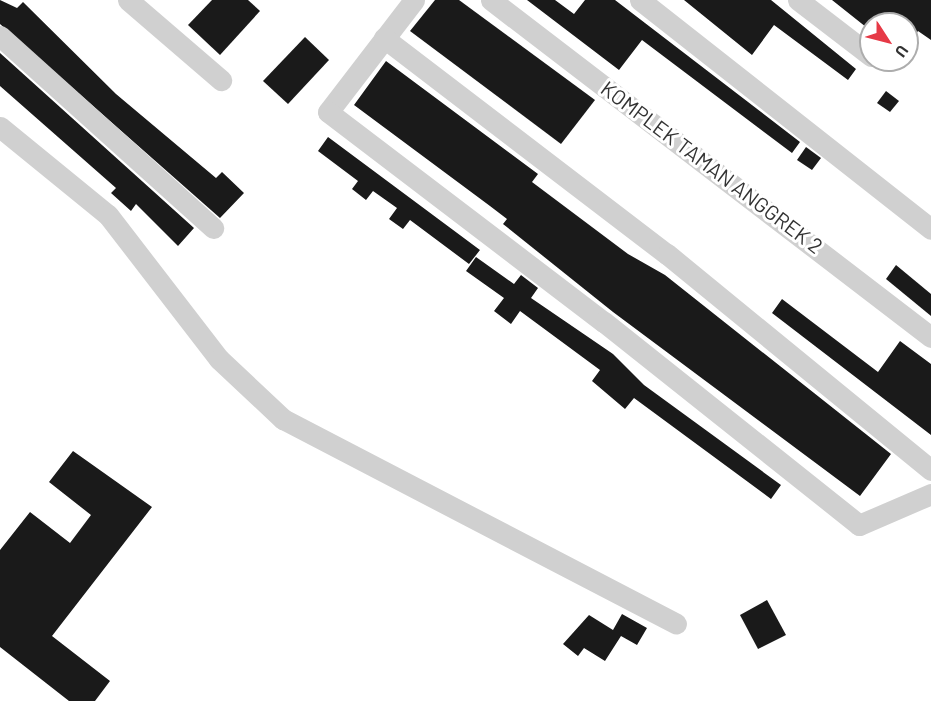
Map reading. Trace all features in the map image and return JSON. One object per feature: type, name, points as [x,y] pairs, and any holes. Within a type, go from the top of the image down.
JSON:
[{"type":"street","points":[[128,0],[221,80]]},
{"type":"street","points":[[414,0],[328,112],[604,322],[860,525],[931,494]]},
{"type":"street","name":"KOMPLEK TAMAN ANGGREK 2","points":[[491,0],[931,337]]},
{"type":"street","points":[[640,0],[931,229]]},
{"type":"street","points":[[798,0],[859,46]]},
{"type":"street","points":[[0,36],[213,228]]},
{"type":"street","points":[[384,38],[667,254],[931,470]]},
{"type":"street","points":[[0,127],[108,215],[219,359],[283,419],[676,624]]},
{"type":"building","points":[[0,0],[17,8],[23,2],[116,94],[216,178],[222,172],[244,193],[220,218],[0,24]]},
{"type":"building","points":[[212,0],[248,0],[260,11],[220,55],[188,25]]},
{"type":"building","points":[[435,0],[459,0],[595,100],[561,144],[410,31]]},
{"type":"building","points":[[527,0],[555,0],[574,14],[585,0],[615,0],[800,142],[792,153],[642,40],[619,70]]},
{"type":"building","points":[[684,0],[771,0],[856,69],[848,80],[774,25],[752,55]]},
{"type":"building","points":[[832,0],[931,0],[931,40],[919,32],[919,12],[859,12],[859,21]]},
{"type":"building","points":[[305,37],[329,60],[288,104],[263,81]]},
{"type":"building","points":[[0,53],[194,228],[178,246],[136,204],[131,211],[111,193],[116,188],[0,86]]},
{"type":"building","points":[[386,61],[538,174],[532,182],[628,254],[665,275],[891,454],[860,496],[613,312],[503,224],[507,219],[354,105]]},
{"type":"building","points":[[886,91],[899,101],[890,112],[877,103]]},
{"type":"building","points":[[328,137],[480,250],[469,264],[410,220],[403,229],[389,219],[397,208],[373,191],[366,200],[352,189],[358,181],[318,151]]},
{"type":"building","points":[[806,147],[821,158],[812,170],[797,160]]},
{"type":"building","points":[[476,257],[514,284],[521,275],[538,288],[531,298],[613,354],[644,385],[781,485],[771,499],[634,398],[625,409],[592,381],[600,370],[520,311],[511,324],[494,311],[504,298],[466,271]]},
{"type":"building","points":[[896,265],[931,294],[931,316],[886,279]]},
{"type":"building","points":[[782,299],[878,372],[900,341],[931,364],[931,435],[772,313]]},
{"type":"building","points":[[73,451],[152,507],[52,636],[110,681],[95,701],[69,701],[0,647],[0,550],[30,512],[70,543],[91,515],[49,482]]},
{"type":"building","points":[[767,600],[786,635],[758,649],[740,615]]},
{"type":"building","points":[[622,614],[647,628],[637,645],[621,636],[605,661],[584,648],[578,656],[563,644],[589,615],[613,630]]}]
